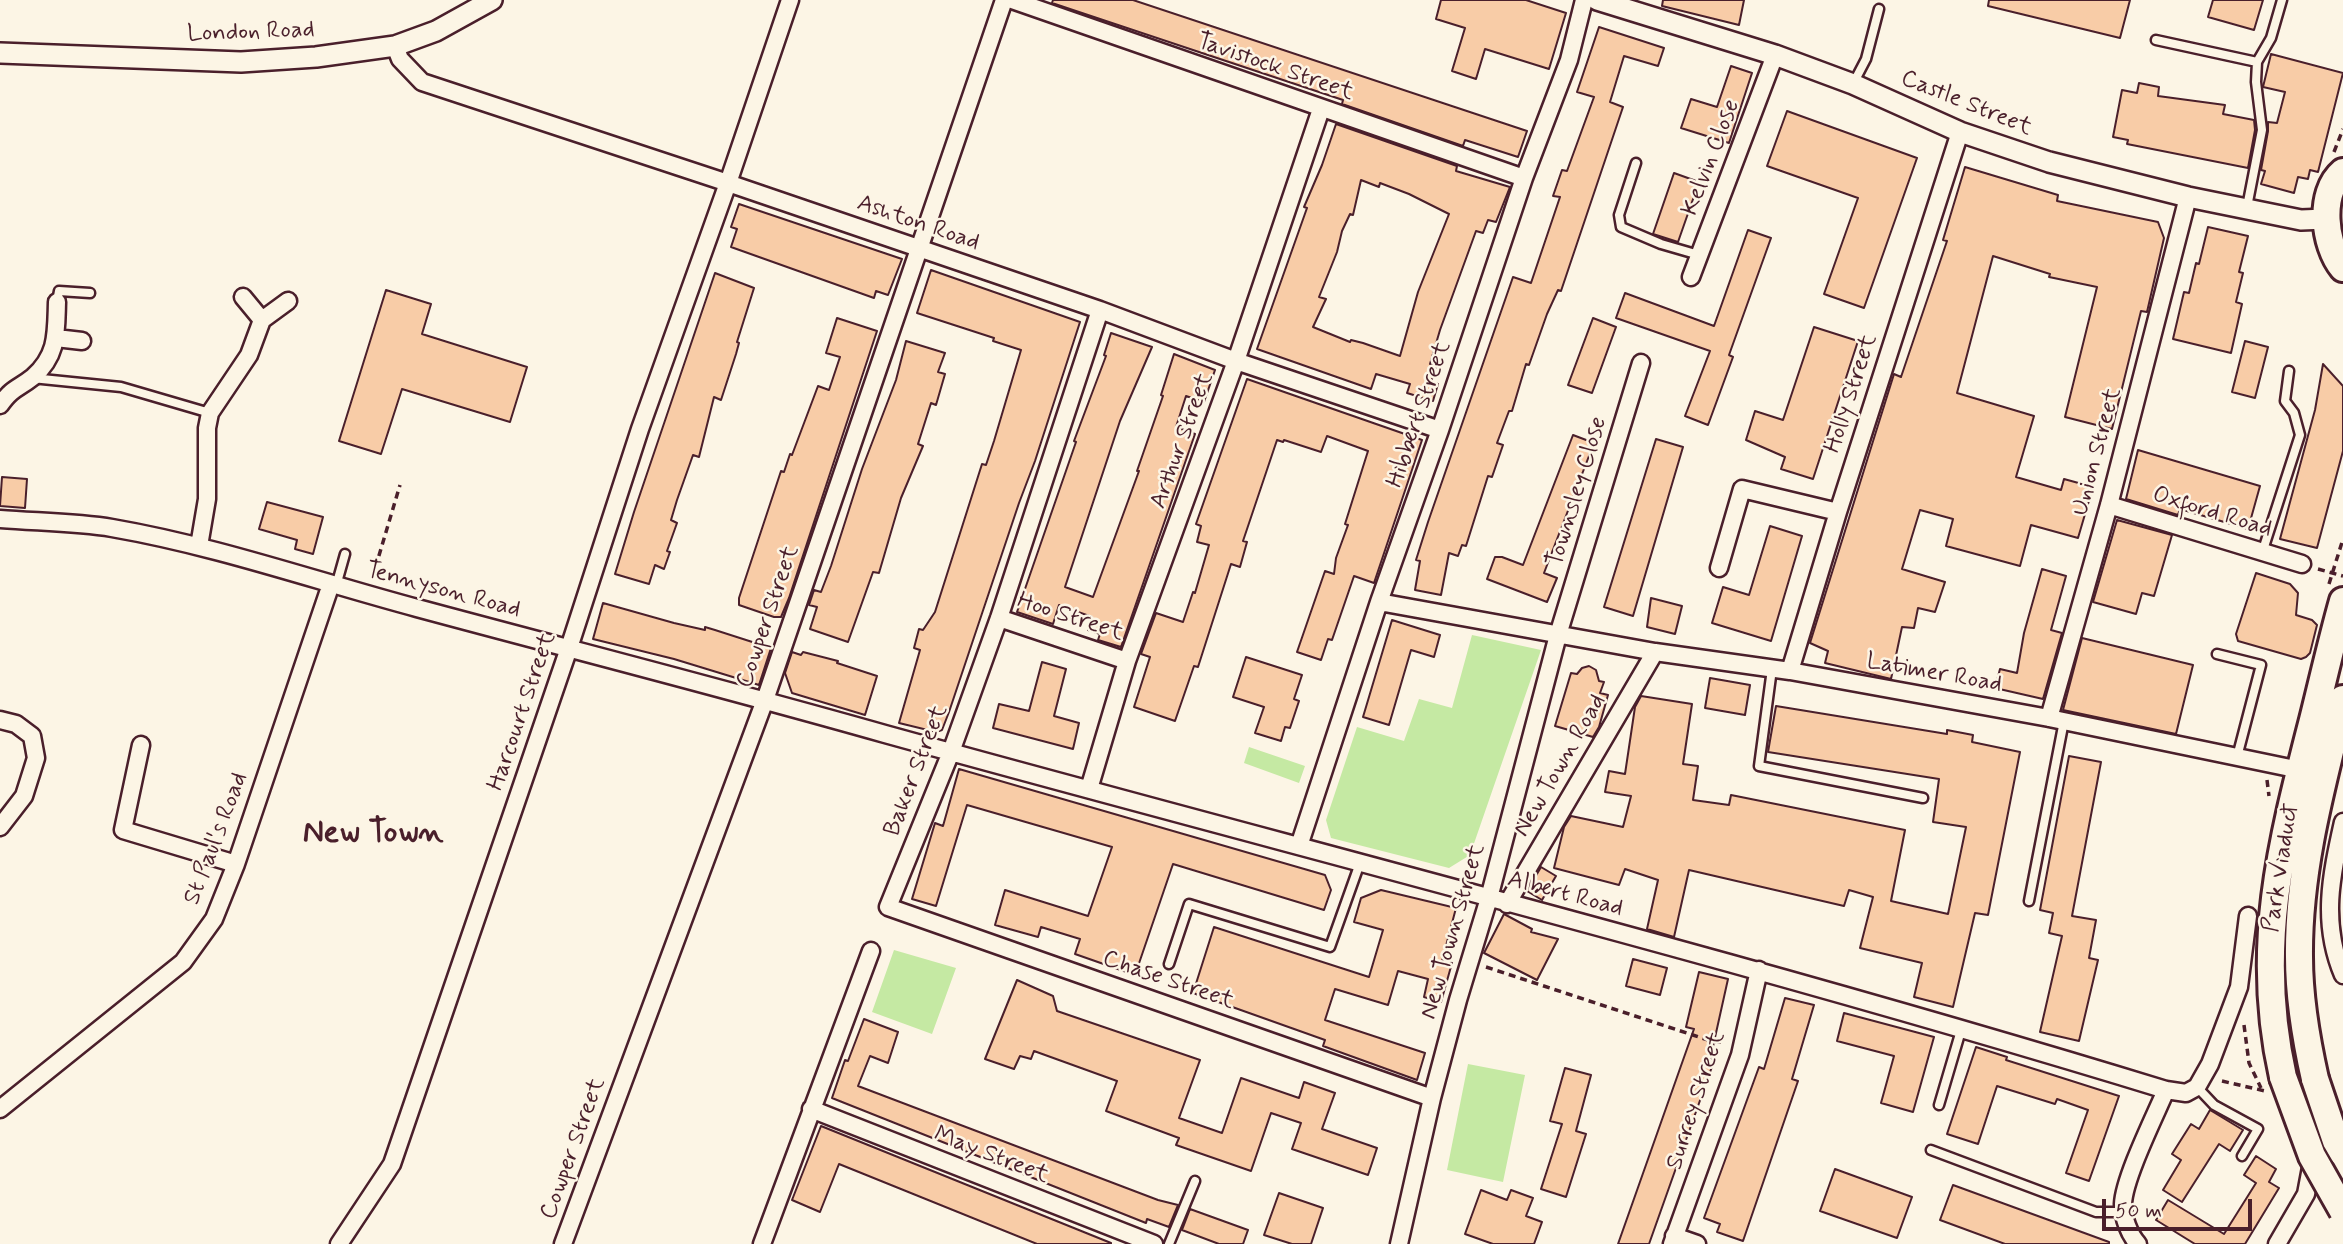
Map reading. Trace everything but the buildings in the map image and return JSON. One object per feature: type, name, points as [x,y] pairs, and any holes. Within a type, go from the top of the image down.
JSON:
[{"type":"highway","points":[[2343,172],[2338,176],[2330,196],[2326,219],[2328,239],[2343,268]]},
{"type":"highway","name":"Park Viaduct","points":[[2343,601],[2300,769],[2274,896],[2270,940],[2272,1084],[2343,1210]]},
{"type":"highway","name":"Park Viaduct","points":[[2343,699],[2312,830],[2301,898],[2298,959],[2307,1043],[2315,1079],[2343,1153]]},
{"type":"street","name":"London Road","points":[[0,53],[241,62],[316,57],[395,46],[436,31],[492,0]]},
{"type":"street","name":"Harcourt Street","points":[[339,1244],[392,1164],[569,648],[640,429],[790,0]]},
{"type":"street","name":"Cowper Street","points":[[563,1244],[765,700],[1004,0]]},
{"type":"street","name":"Tavistock Street","points":[[1012,0],[1524,178]]},
{"type":"street","name":"Hibbert Street","points":[[1299,846],[1524,178],[1569,60],[1584,0]]},
{"type":"street","name":"Castle Street","points":[[1597,0],[1775,55],[1853,84],[1960,132],[2049,162],[2188,197],[2301,219],[2326,219]]},
{"type":"street","name":"Ashton Road","points":[[395,46],[400,59],[422,82],[919,248],[1100,310],[1236,361],[1440,430]]},
{"type":"street","name":"Kelvin Close","points":[[1691,276],[1775,55]]},
{"type":"street","name":"Arthur Street","points":[[1089,789],[1127,661],[1236,361],[1321,108]]},
{"type":"street","name":"Holly Street","points":[[1790,671],[1960,132]]},
{"type":"street","name":"Union Street","points":[[2057,720],[2188,197]]},
{"type":"street","points":[[243,297],[262,320]]},
{"type":"street","points":[[199,546],[207,499],[207,428],[210,413],[249,355],[262,320],[288,301]]},
{"type":"street","points":[[0,405],[11,390],[32,378],[51,358],[57,302]]},
{"type":"street","name":"Baker Street","points":[[888,907],[951,752],[999,618],[1100,310]]},
{"type":"street","points":[[55,338],[82,341]]},
{"type":"street","name":"Townsley Close","points":[[1558,635],[1641,363]]},
{"type":"street","points":[[1719,568],[1742,489],[1838,512]]},
{"type":"street","name":"Oxford Road","points":[[2109,505],[2302,564]]},
{"type":"street","name":"Tennyson Road","points":[[0,519],[107,527],[199,546],[333,585],[951,752]]},
{"type":"street","name":"St Paul's Road","points":[[0,1109],[183,962],[214,919],[236,864],[333,585]]},
{"type":"street","name":"Latimer Road","points":[[1379,602],[1655,652],[1790,671],[2057,720],[2300,769]]},
{"type":"street","name":"Hoo Street","points":[[999,618],[1127,661]]},
{"type":"street","name":"New Town Street","points":[[1399,1244],[1432,1098],[1489,898],[1558,635]]},
{"type":"street","name":"New Town Road","points":[[1507,904],[1655,652]]},
{"type":"street","points":[[0,720],[16,724],[32,736],[36,758],[24,796],[0,827]]},
{"type":"street","points":[[141,744],[123,830],[236,864]]},
{"type":"street","name":"Albert Road","points":[[951,752],[1759,970],[1962,1027],[2166,1090]]},
{"type":"street","points":[[2343,822],[2331,878],[2330,918],[2330,931],[2343,975]]},
{"type":"street","name":"Chase Street","points":[[888,907],[1432,1098]]},
{"type":"street","points":[[2138,1244],[2126,1219],[2123,1203],[2128,1182],[2166,1090],[2186,1093],[2197,1087],[2210,1064],[2239,987],[2248,916]]},
{"type":"street","points":[[762,1244],[872,951]]},
{"type":"street","name":"Surrey Street","points":[[1673,1240],[1740,1055],[1759,970]]},
{"type":"street","name":"May Street","points":[[811,1110],[1154,1244]]},
{"type":"street","points":[[2277,1244],[2306,1194],[2313,1157]]},
{"type":"street","points":[[2118,1244],[2126,1219]]},
{"type":"street","points":[[1673,1240],[1696,1244]]},
{"type":"lane","points":[[2247,207],[2262,130],[2256,82],[2257,62],[2271,38],[2282,0]]},
{"type":"lane","points":[[1853,84],[1866,59],[1879,9]]},
{"type":"lane","points":[[2155,40],[2257,62]]},
{"type":"lane","points":[[1636,163],[1619,215],[1621,227],[1661,244],[1699,255]]},
{"type":"lane","points":[[57,302],[59,291],[90,293]]},
{"type":"lane","points":[[2262,553],[2300,435],[2294,413],[2285,401],[2289,371]]},
{"type":"lane","points":[[32,378],[121,387],[210,413]]},
{"type":"lane","points":[[333,585],[345,554]]},
{"type":"lane","points":[[2217,654],[2261,665],[2237,757]]},
{"type":"lane","points":[[1772,669],[1759,766],[1923,798]]},
{"type":"lane","points":[[2029,901],[2057,720]]},
{"type":"lane","points":[[1169,964],[1189,904],[1330,947],[1360,863]]},
{"type":"lane","points":[[1939,1105],[1962,1027]]},
{"type":"lane","points":[[2197,1087],[2214,1105],[2258,1129],[2242,1157]]},
{"type":"lane","points":[[1931,1150],[2096,1212],[2126,1219]]},
{"type":"lane","points":[[1169,1244],[1195,1181]]},
{"type":"path","points":[[368,594],[400,485]]},
{"type":"path","points":[[2332,573],[2343,539]]},
{"type":"path","points":[[2302,564],[2343,576]]},
{"type":"path","points":[[1470,962],[1714,1042],[1741,1043]]},
{"type":"path","points":[[2249,1063],[2272,1084]]},
{"type":"green space","points":[[1472,635],[1541,650],[1470,855],[1449,868],[1331,838],[1326,820],[1357,727],[1404,741],[1419,699],[1452,708]]},
{"type":"green space","points":[[1249,747],[1305,766],[1299,783],[1244,763]]},
{"type":"green space","points":[[894,950],[956,968],[932,1034],[872,1012]]},
{"type":"green space","points":[[1468,1064],[1525,1075],[1503,1182],[1447,1170]]},
{"type":"district","name":"New Town","points":[[373,834]]}]
